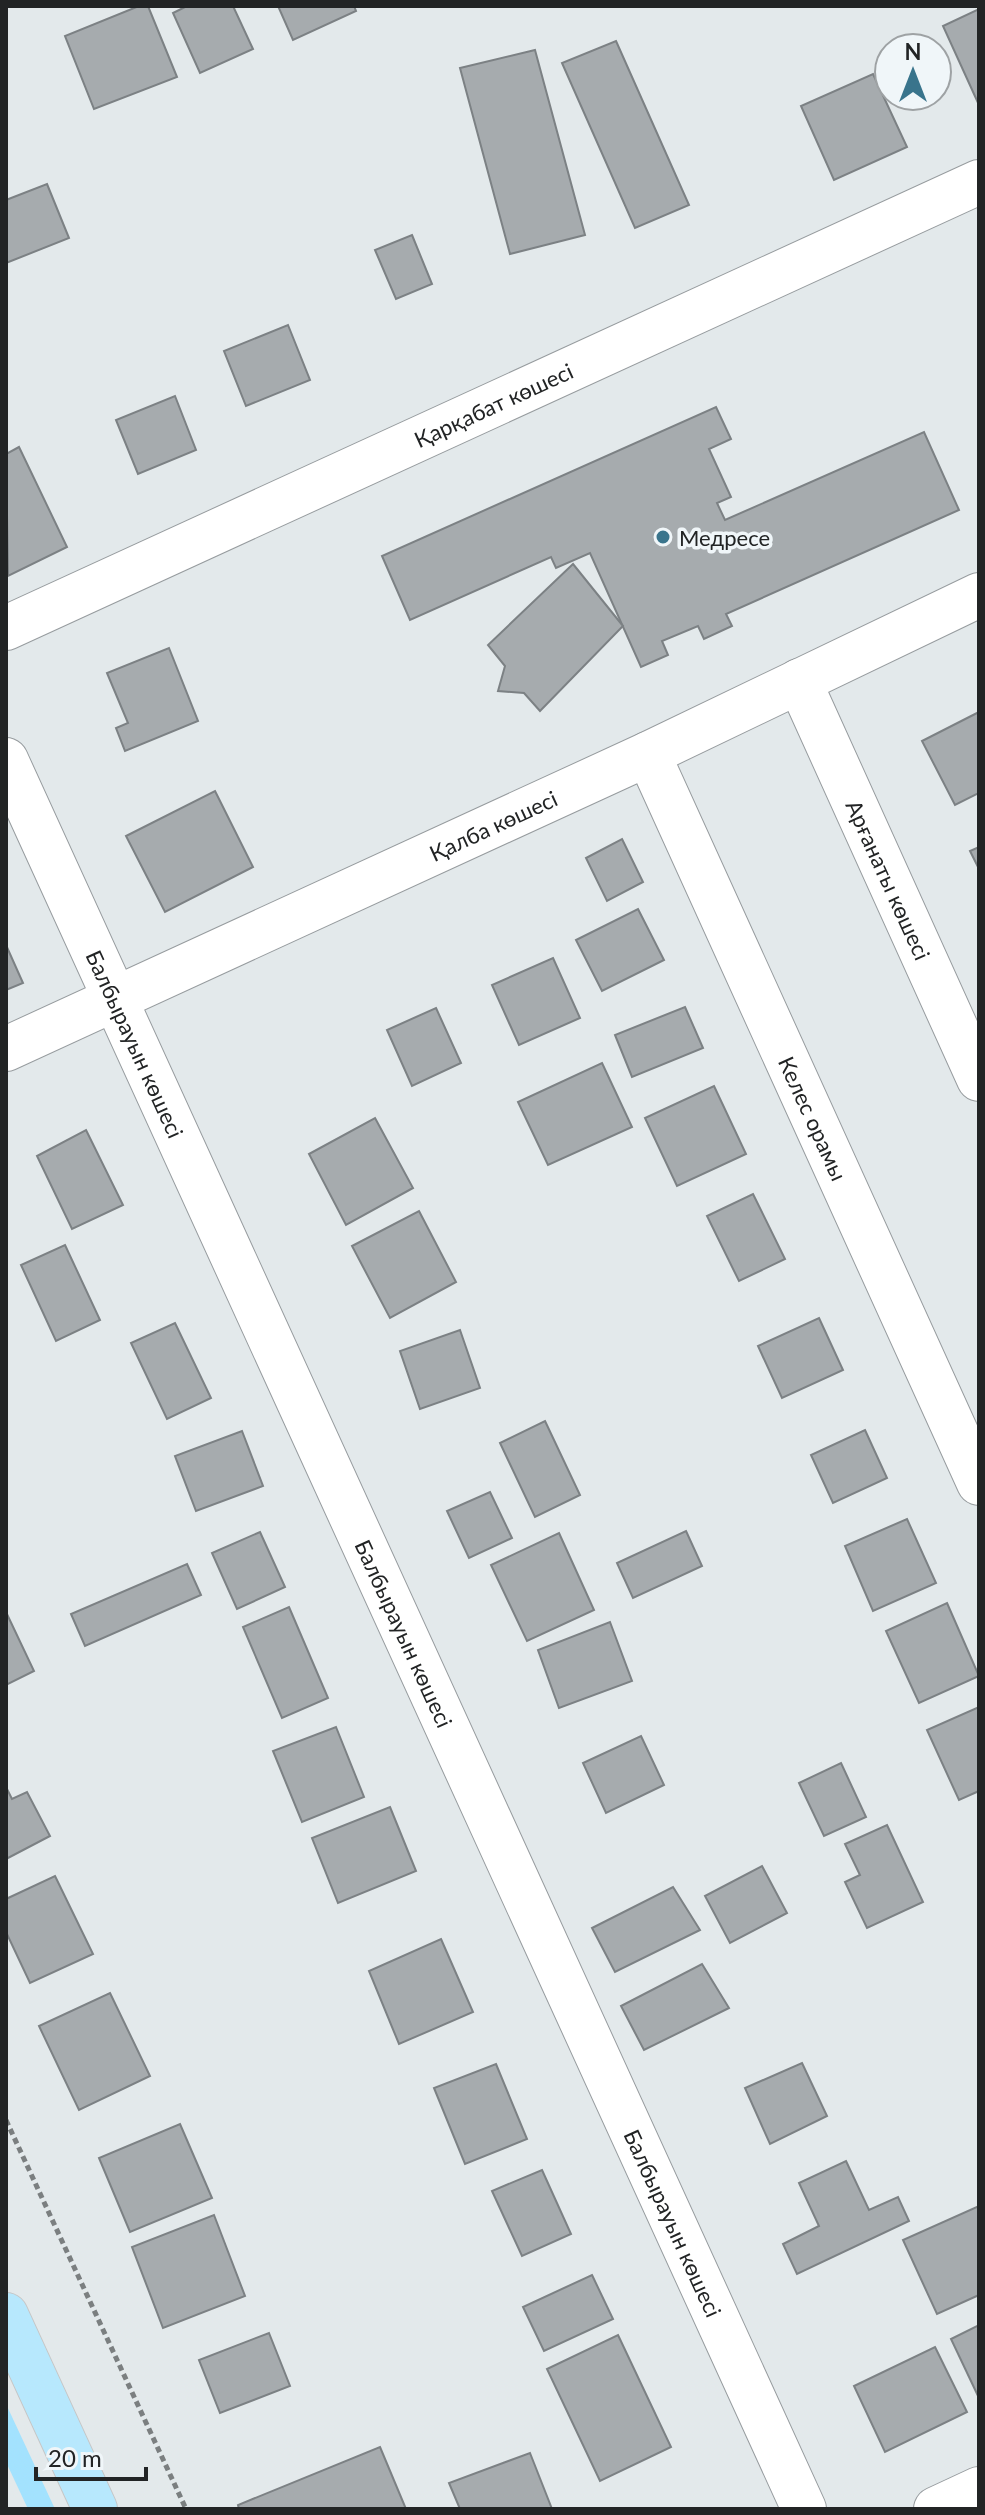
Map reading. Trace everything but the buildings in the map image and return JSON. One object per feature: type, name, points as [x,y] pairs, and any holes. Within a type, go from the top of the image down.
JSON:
[{"type":"main road","points":[[6,2315],[95,2509]]},
{"type":"street","name":"Қарқабат көшесі","points":[[6,628],[979,182]]},
{"type":"street","name":"Қалба көшесі","points":[[6,1049],[648,754],[979,595]]},
{"type":"street","name":"Арғанаты көшесі","points":[[799,681],[979,1079]]},
{"type":"street","name":"Келес орамы","points":[[648,754],[979,1483]]},
{"type":"street","name":"Балбырауын көшесі","points":[[6,760],[804,2509]]},
{"type":"street","points":[[936,2509],[979,2489]]},
{"type":"path","points":[[6,2120],[186,2509]]},
{"type":"shaded area","points":[[6,2404],[55,2509],[28,2509],[6,2462]]},
{"type":"place","name":"Медресе","points":[[663,537]]}]
